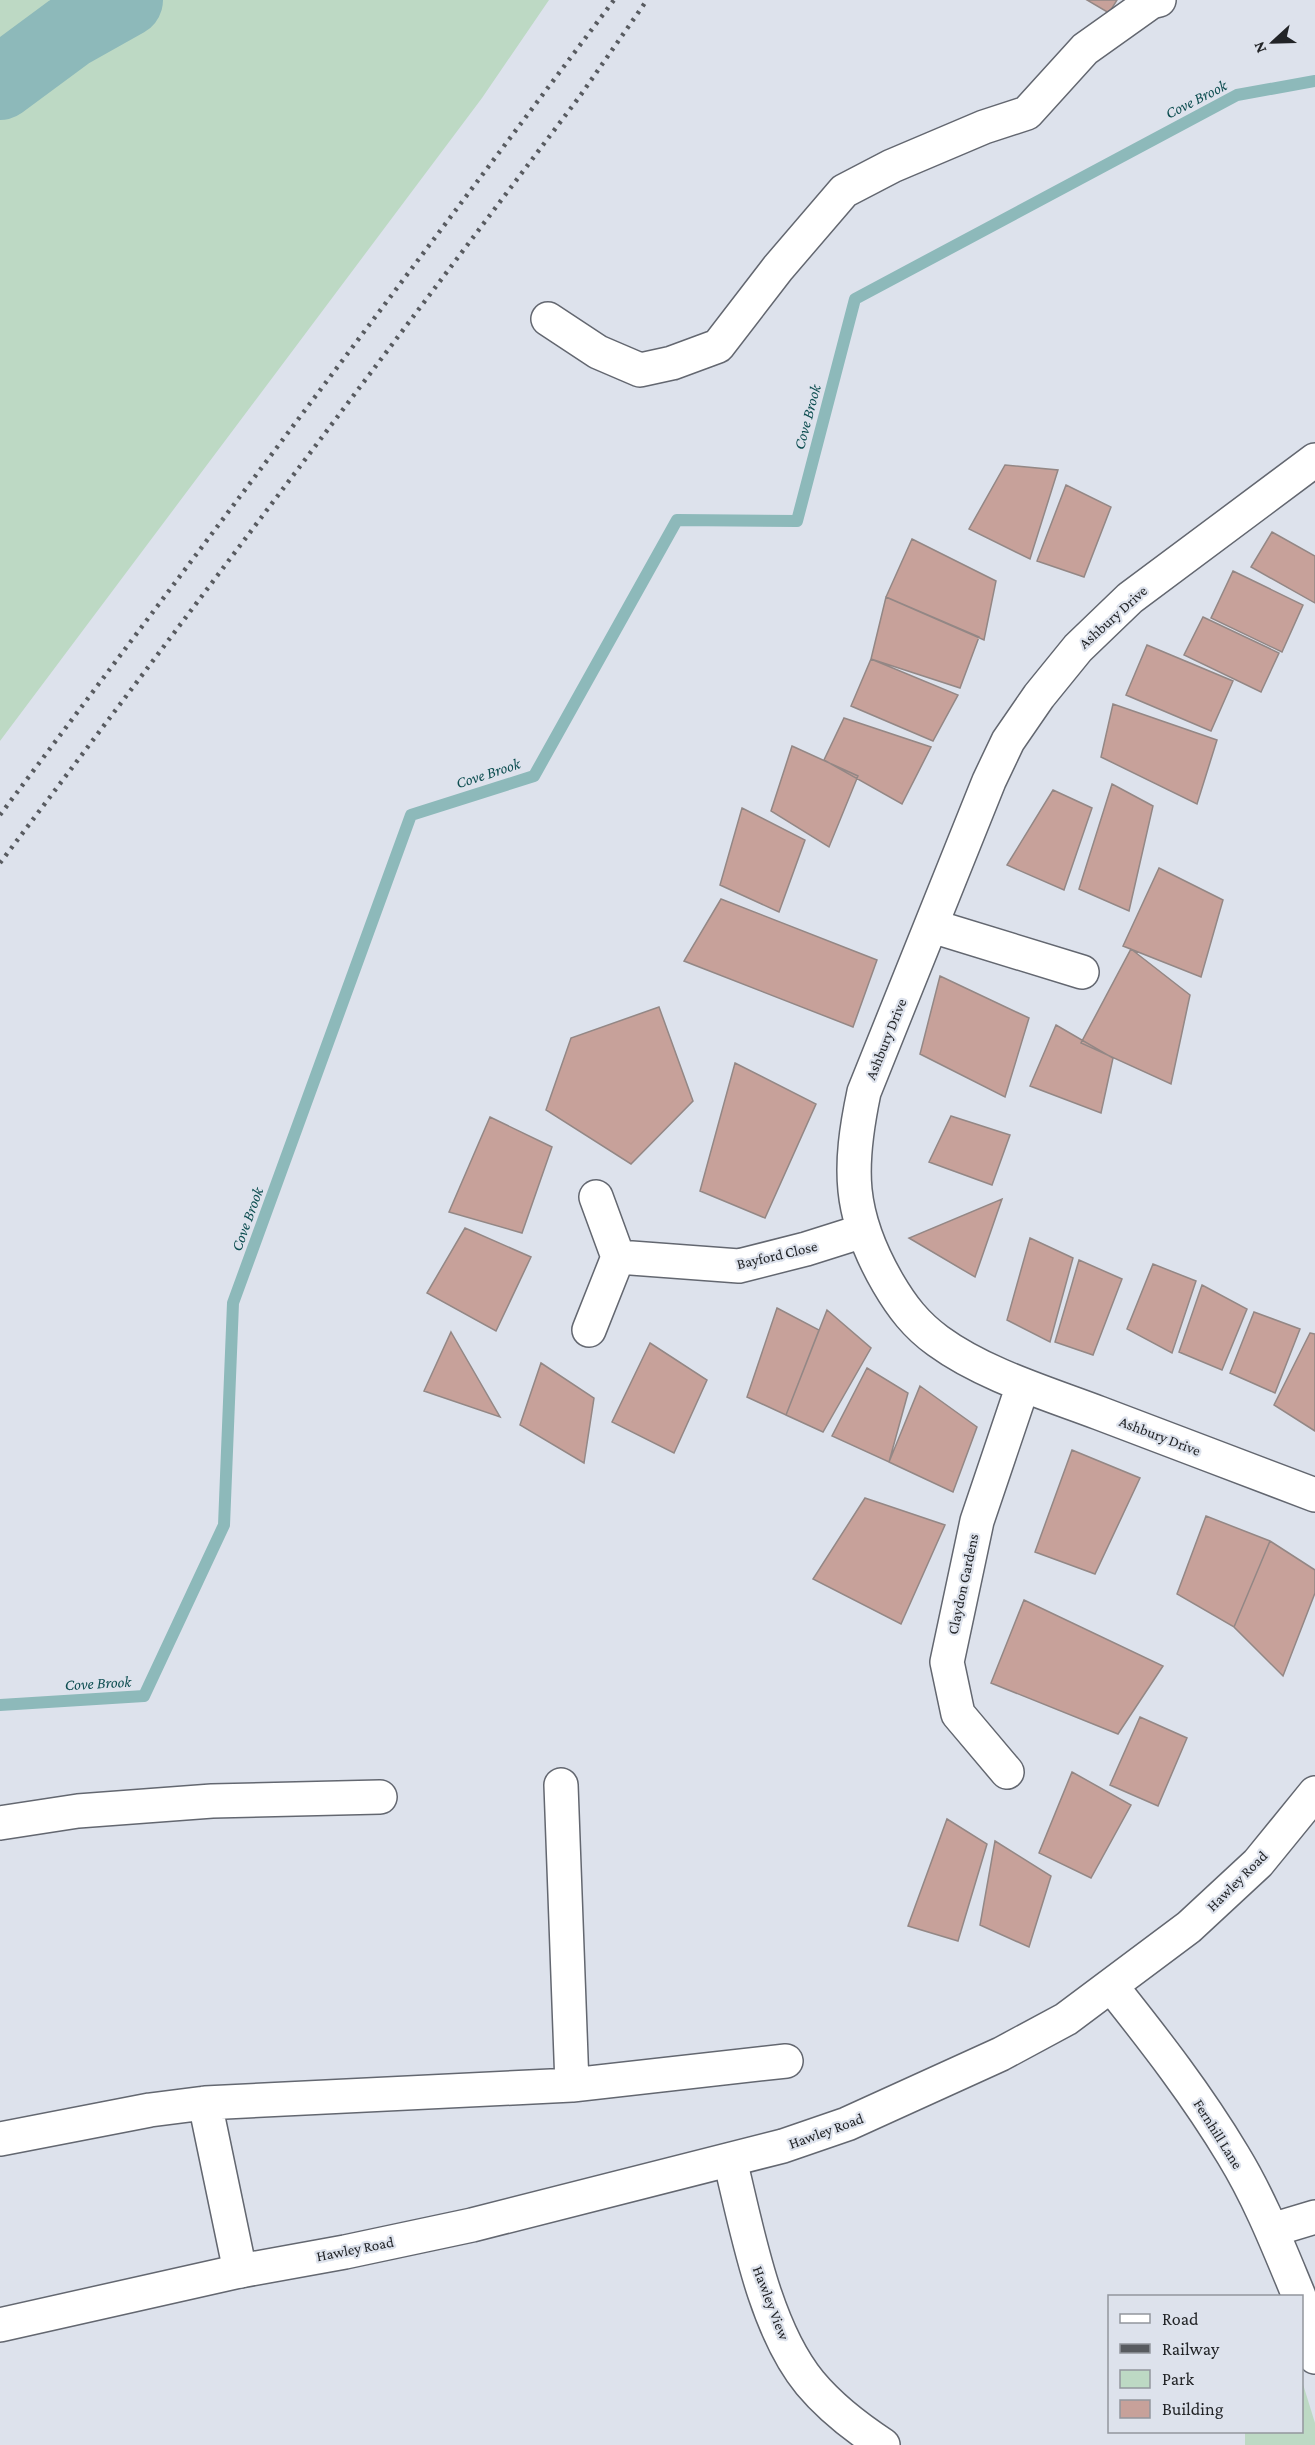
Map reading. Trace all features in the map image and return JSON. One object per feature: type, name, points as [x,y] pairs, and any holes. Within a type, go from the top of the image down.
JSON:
[{"type":"street","points":[[548,319],[598,352],[640,370],[672,363],[718,346],[778,268],[844,191],[892,166],[984,127],[1028,113],[1085,49],[1151,2],[1160,0]]},
{"type":"street","name":"Ashbury Drive","points":[[1315,460],[1130,598],[1078,648],[1039,696],[1008,741],[989,781],[864,1092],[855,1138],[853,1180],[863,1231],[882,1273],[915,1323],[940,1343],[1023,1385],[1315,1495]]},
{"type":"street","points":[[932,926],[1082,972]]},
{"type":"street","points":[[589,1330],[618,1257],[596,1197]]},
{"type":"street","name":"Bayford Close","points":[[618,1257],[740,1266],[863,1231]]},
{"type":"street","name":"Claydon Gardens","points":[[1007,1772],[958,1714],[947,1662],[977,1521],[1023,1385]]},
{"type":"street","points":[[561,1785],[572,2085]]},
{"type":"street","name":"Hawley Road","points":[[0,2325],[240,2271],[472,2225],[783,2146],[847,2124],[913,2096],[1001,2054],[1066,2019],[1112,1987],[1189,1927],[1258,1863],[1315,1793]]},
{"type":"street","points":[[0,1823],[78,1811],[212,1802],[380,1797]]},
{"type":"street","name":"Fernhill Lane","points":[[1112,1987],[1189,2088],[1233,2155],[1272,2230],[1299,2295]]},
{"type":"street","points":[[0,2139],[150,2110],[205,2103],[572,2085],[786,2061]]},
{"type":"street","points":[[205,2103],[240,2271]]},
{"type":"street","name":"Hawley View","points":[[730,2160],[758,2273],[783,2339],[809,2383],[855,2427],[883,2445]]},
{"type":"street","points":[[1272,2230],[1315,2217]]},
{"type":"street","points":[[1303,2308],[1315,2357]]},
{"type":"green space","points":[[0,0],[549,0],[482,98],[0,741]]},
{"type":"green space","points":[[1303,2384],[1315,2423],[1315,2445],[1245,2445],[1245,2433],[1303,2433]]},
{"type":"building","points":[[1087,0],[1117,0],[1109,13]]},
{"type":"building","points":[[1005,465],[1058,470],[1030,559],[969,529]]},
{"type":"building","points":[[1066,485],[1111,507],[1084,577],[1037,561]]},
{"type":"building","points":[[1272,532],[1315,556],[1315,603],[1251,567]]},
{"type":"building","points":[[912,539],[996,581],[984,640],[886,597]]},
{"type":"building","points":[[1233,571],[1303,605],[1282,652],[1211,618]]},
{"type":"building","points":[[886,597],[979,637],[960,688],[871,659]]},
{"type":"building","points":[[1203,617],[1279,653],[1261,692],[1184,655]]},
{"type":"building","points":[[1147,645],[1233,681],[1211,731],[1126,695]]},
{"type":"building","points":[[871,659],[958,695],[933,741],[851,706]]},
{"type":"building","points":[[1113,704],[1217,740],[1197,804],[1101,757]]},
{"type":"building","points":[[844,718],[931,747],[902,804],[824,760]]},
{"type":"building","points":[[792,746],[858,776],[829,847],[771,811]]},
{"type":"building","points":[[1112,784],[1153,806],[1129,911],[1079,889]]},
{"type":"building","points":[[1053,790],[1092,808],[1064,890],[1007,865]]},
{"type":"building","points":[[742,808],[805,840],[779,912],[720,885]]},
{"type":"building","points":[[1159,868],[1223,900],[1201,977],[1123,946]]},
{"type":"building","points":[[721,899],[877,960],[853,1027],[684,961]]},
{"type":"building","points":[[1131,949],[1190,995],[1171,1084],[1081,1043]]},
{"type":"building","points":[[940,976],[1029,1018],[1005,1097],[920,1054]]},
{"type":"building","points":[[659,1007],[693,1101],[631,1164],[546,1110],[571,1038]]},
{"type":"building","points":[[1056,1025],[1113,1058],[1101,1113],[1030,1086]]},
{"type":"building","points":[[735,1063],[816,1104],[765,1218],[700,1191]]},
{"type":"building","points":[[951,1116],[1010,1135],[992,1185],[929,1162]]},
{"type":"building","points":[[490,1117],[552,1147],[522,1233],[449,1212]]},
{"type":"building","points":[[1002,1199],[975,1277],[909,1238]]},
{"type":"building","points":[[465,1228],[531,1257],[496,1331],[427,1293]]},
{"type":"building","points":[[1030,1238],[1073,1258],[1050,1342],[1007,1320]]},
{"type":"building","points":[[1079,1260],[1122,1279],[1093,1355],[1055,1342]]},
{"type":"building","points":[[1153,1264],[1196,1281],[1172,1353],[1127,1329]]},
{"type":"building","points":[[1202,1285],[1247,1309],[1222,1370],[1179,1352]]},
{"type":"building","points":[[777,1308],[819,1330],[786,1415],[747,1397]]},
{"type":"building","points":[[827,1310],[871,1348],[823,1432],[786,1415]]},
{"type":"building","points":[[1254,1312],[1300,1329],[1275,1393],[1230,1373]]},
{"type":"building","points":[[451,1332],[500,1417],[424,1391]]},
{"type":"building","points":[[1310,1333],[1315,1334],[1315,1431],[1274,1405]]},
{"type":"building","points":[[650,1343],[707,1380],[674,1453],[612,1422]]},
{"type":"building","points":[[541,1363],[594,1398],[584,1463],[520,1425]]},
{"type":"building","points":[[867,1368],[908,1393],[889,1462],[832,1436]]},
{"type":"building","points":[[920,1386],[977,1427],[953,1492],[889,1462]]},
{"type":"building","points":[[1072,1450],[1140,1478],[1095,1574],[1035,1552]]},
{"type":"building","points":[[865,1498],[945,1525],[901,1624],[813,1579]]},
{"type":"building","points":[[1206,1516],[1270,1541],[1234,1627],[1177,1594]]},
{"type":"building","points":[[1270,1541],[1315,1570],[1315,1593],[1283,1676],[1234,1627]]},
{"type":"building","points":[[1024,1600],[1163,1666],[1118,1734],[991,1683]]},
{"type":"building","points":[[1140,1717],[1187,1738],[1158,1806],[1110,1785]]},
{"type":"building","points":[[1072,1772],[1131,1805],[1091,1878],[1039,1853]]},
{"type":"building","points":[[947,1819],[987,1844],[958,1941],[908,1926]]},
{"type":"building","points":[[995,1841],[1051,1876],[1029,1947],[980,1925]]},
{"type":"waterway","points":[[0,83],[69,32],[126,0]]},
{"type":"waterway","name":"Cove Brook","points":[[0,1705],[144,1696],[224,1525],[233,1303],[411,815],[534,776],[677,520],[797,521],[855,299],[1237,95],[1315,81]]},
{"type":"railway","points":[[0,815],[614,0]]},
{"type":"railway","points":[[0,863],[580,96],[647,0]]}]
